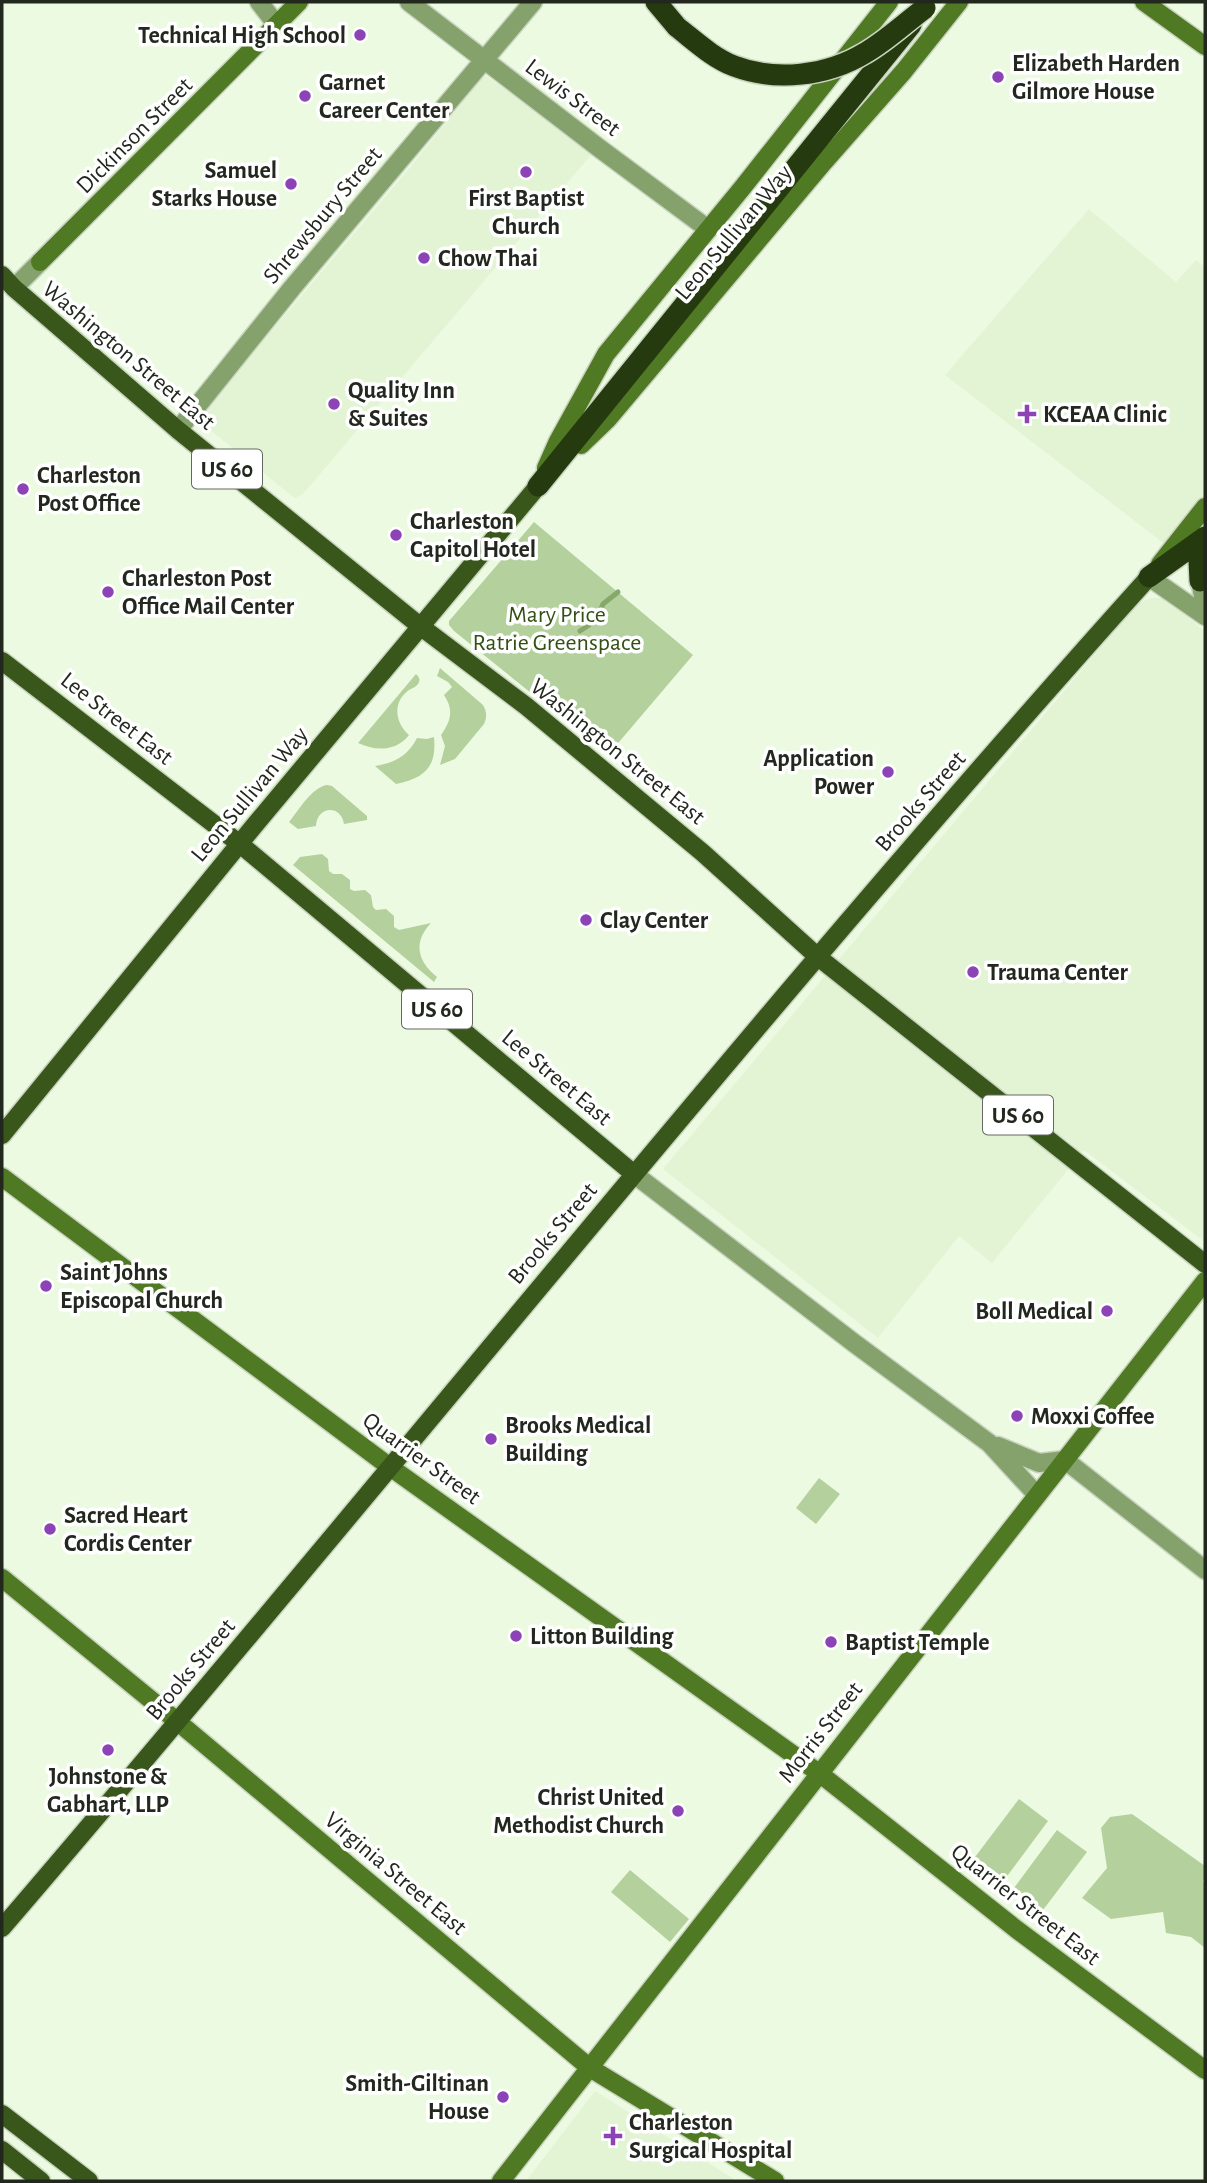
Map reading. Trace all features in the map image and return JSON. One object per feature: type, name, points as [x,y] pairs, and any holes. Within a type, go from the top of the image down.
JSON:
[{"type":"highway","points":[[656,2],[677,27],[703,49],[734,66],[767,75],[800,75],[834,68],[864,54],[927,5]]},
{"type":"highway","points":[[538,486],[927,5]]},
{"type":"highway","points":[[1149,577],[1205,538]]},
{"type":"highway","points":[[1203,578],[1199,561],[1205,538]]},
{"type":"main road","name":"Washington Street East","points":[[6,288],[420,626],[526,706],[704,853],[818,957],[1205,1264]]},
{"type":"main road","name":"Leon Sullivan Way","points":[[2,1135],[538,486]]},
{"type":"main road","name":"Brooks Street","points":[[2,1927],[178,1722],[818,957],[1038,701],[1149,577]]},
{"type":"main road","name":"Lee Street East","points":[[2,661],[240,844],[634,1174]]},
{"type":"main road","points":[[2,2114],[89,2181]]},
{"type":"main road","points":[[2,2150],[41,2181]]},
{"type":"street","points":[[258,2],[276,24]]},
{"type":"street","name":"Dickinson Street","points":[[6,288],[40,262],[299,2]]},
{"type":"street","name":"Lewis Street","points":[[409,2],[708,229]]},
{"type":"street","name":"Shrewsbury Street","points":[[178,430],[292,288],[533,2]]},
{"type":"street","name":"Leon Sullivan Way","points":[[538,486],[558,441],[606,354],[889,2]]},
{"type":"street","name":"Leon Sullivan Way","points":[[538,486],[608,419],[904,71],[959,2]]},
{"type":"street","points":[[1144,2],[1205,46]]},
{"type":"street","points":[[1205,507],[1149,577],[1205,616]]},
{"type":"street","points":[[1203,578],[1205,606]]},
{"type":"street","name":"Lee Street East","points":[[634,1174],[848,1339],[989,1443],[1037,1495]]},
{"type":"street","name":"Quarrier Street","points":[[2,1177],[390,1467],[819,1773]]},
{"type":"street","name":"Morris Street","points":[[501,2181],[1205,1282]]},
{"type":"street","name":"Lee Street East","points":[[989,1443],[1039,1463],[1065,1460]]},
{"type":"street","points":[[1065,1460],[1205,1570]]},
{"type":"street","name":"Virginia Street East","points":[[2,1577],[590,2068],[775,2181]]},
{"type":"street","name":"Quarrier Street East","points":[[819,1773],[1016,1929],[1205,2070]]},
{"type":"shaded area","points":[[486,76],[589,148],[591,155],[303,494],[295,498],[204,425],[200,419],[201,414]]},
{"type":"shaded area","points":[[1089,209],[1176,282],[1196,260],[1205,267],[1205,496],[1166,545],[945,375]]},
{"type":"shaded area","points":[[1152,598],[1165,598],[1205,631],[1205,1242],[1084,1150],[992,1263],[959,1236],[878,1338],[663,1169],[1138,603]]},
{"type":"shaded area","name":"Charleston Surgical Hospital","points":[[595,2091],[737,2181],[526,2181]]},
{"type":"green space","name":"Mary Price Ratrie Greenspace","points":[[534,522],[693,655],[608,755],[449,625],[449,621]]},
{"type":"green space","points":[[440,668],[483,705],[486,719],[455,759],[440,765],[445,746],[441,735],[450,715],[444,695],[452,687],[437,676]]},
{"type":"green space","points":[[416,674],[419,678],[418,684],[404,695],[398,706],[398,719],[409,735],[404,741],[385,748],[371,748],[358,743]]},
{"type":"green space","points":[[434,737],[431,764],[421,775],[396,784],[375,766],[400,758],[417,738]]},
{"type":"green space","points":[[327,785],[332,786],[367,816],[367,820],[344,824],[338,813],[329,810],[320,814],[316,826],[298,829],[289,822],[311,794]]},
{"type":"green space","points":[[322,854],[328,859],[329,871],[342,874],[350,880],[350,889],[365,890],[371,895],[376,910],[386,909],[394,916],[394,927],[399,930],[431,923],[422,937],[420,951],[425,964],[437,977],[434,982],[293,865],[300,857]]},
{"type":"green space","points":[[819,1478],[840,1494],[816,1524],[796,1508]]},
{"type":"green space","points":[[1019,1799],[1048,1821],[1005,1879],[975,1857]]},
{"type":"green space","points":[[1132,1814],[1205,1866],[1205,1948],[1191,1937],[1166,1933],[1163,1912],[1111,1919],[1082,1898],[1107,1868],[1101,1828],[1110,1817]]},
{"type":"green space","points":[[1057,1830],[1087,1852],[1043,1910],[1014,1888]]},
{"type":"green space","points":[[630,1870],[689,1919],[670,1942],[611,1892]]},
{"type":"waterway","points":[[580,631],[597,618],[603,604],[618,592]]},
{"type":"place","name":"Technical High School","points":[[360,35]]},
{"type":"place","name":"Elizabeth Harden Gilmore House","points":[[998,77]]},
{"type":"place","name":"Garnet Career Center","points":[[305,96]]},
{"type":"place","name":"First Baptist Church","points":[[526,172]]},
{"type":"place","name":"Samuel Starks House","points":[[291,184]]},
{"type":"place","name":"Chow Thai","points":[[424,258]]},
{"type":"place","name":"Quality Inn & Suites","points":[[334,404]]},
{"type":"place","name":"KCEAA Clinic","points":[[1027,414]]},
{"type":"place","name":"Charleston Post Office","points":[[23,489]]},
{"type":"place","name":"Charleston Capitol Hotel","points":[[396,535]]},
{"type":"place","name":"Charleston Post Office Mail Center","points":[[108,592]]},
{"type":"place","name":"Application Power","points":[[888,772]]},
{"type":"place","name":"Clay Center","points":[[586,920]]},
{"type":"place","name":"Trauma Center","points":[[973,972]]},
{"type":"place","name":"Saint Johns Episcopal Church","points":[[46,1286]]},
{"type":"place","name":"Boll Medical","points":[[1107,1311]]},
{"type":"place","name":"Moxxi Coffee","points":[[1017,1416]]},
{"type":"place","name":"Brooks Medical Building","points":[[491,1439]]},
{"type":"place","name":"Sacred Heart Cordis Center","points":[[50,1529]]},
{"type":"place","name":"Litton Building","points":[[516,1636]]},
{"type":"place","name":"Baptist Temple","points":[[831,1642]]},
{"type":"place","name":"Johnstone & Gabhart, LLP","points":[[108,1750]]},
{"type":"place","name":"Christ United Methodist Church","points":[[678,1811]]},
{"type":"place","name":"Smith-Giltinan House","points":[[503,2097]]},
{"type":"place","name":"Charleston Surgical Hospital","points":[[613,2136]]}]
